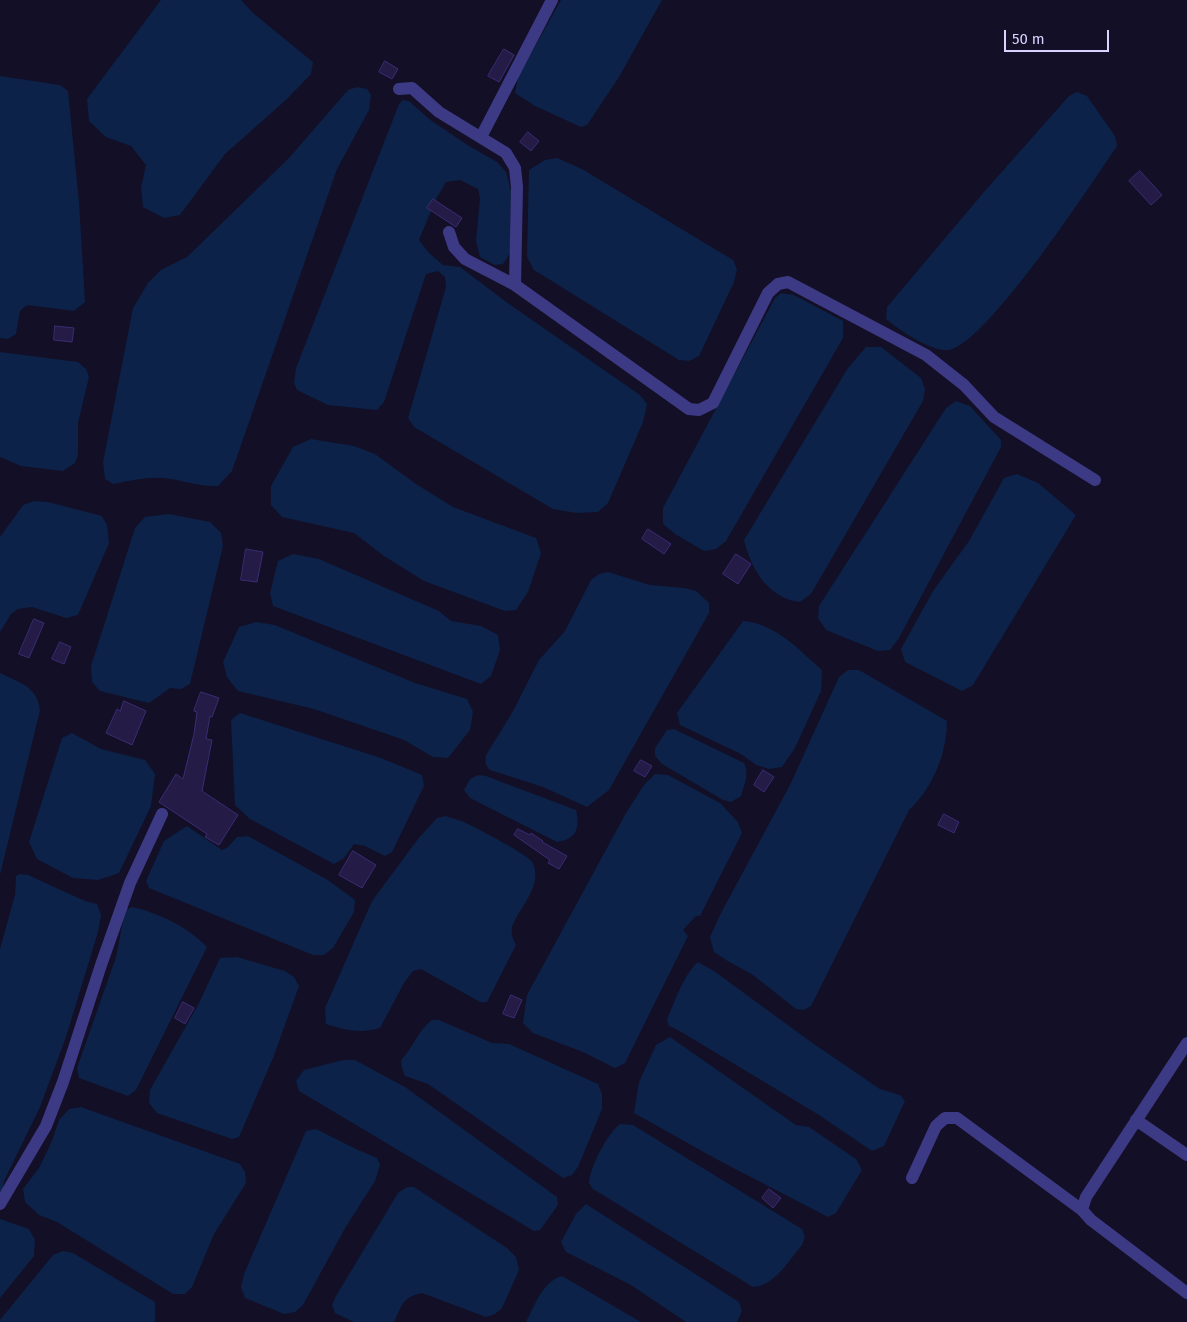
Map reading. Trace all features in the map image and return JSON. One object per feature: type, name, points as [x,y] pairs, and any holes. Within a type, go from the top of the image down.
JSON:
[{"type":"street","points":[[481,138],[552,0]]},
{"type":"street","points":[[399,89],[412,88],[439,112],[506,153],[515,168],[517,187],[516,285]]},
{"type":"street","points":[[449,232],[454,247],[465,258],[516,285],[689,409],[699,410],[712,403],[768,293],[778,284],[788,282],[926,355],[964,385],[994,417],[1095,480]]},
{"type":"street","points":[[0,1204],[46,1126],[63,1082],[101,965],[130,884],[162,814]]},
{"type":"street","points":[[1082,1210],[1086,1197],[1187,1043]]},
{"type":"street","points":[[912,1178],[936,1126],[945,1118],[957,1118],[1082,1210],[1091,1220],[1187,1293]]},
{"type":"street","points":[[1136,1120],[1187,1155]]},
{"type":"water","points":[[161,0],[241,0],[253,13],[313,62],[311,74],[287,99],[225,154],[180,215],[164,218],[143,207],[141,188],[146,165],[131,146],[106,137],[89,121],[87,99]]},
{"type":"water","points":[[561,0],[662,0],[619,77],[587,125],[581,127],[535,106],[515,93],[518,77]]},
{"type":"water","points":[[0,76],[60,85],[68,91],[79,202],[85,302],[74,311],[27,305],[20,311],[16,334],[8,339],[0,338]]},
{"type":"water","points":[[357,87],[367,89],[371,95],[369,110],[337,169],[232,471],[218,486],[164,478],[113,484],[105,479],[103,462],[133,308],[148,283],[161,270],[187,257],[289,158],[348,90]]},
{"type":"water","points":[[1077,92],[1087,96],[1115,136],[1117,146],[1063,225],[1012,292],[988,320],[966,341],[949,350],[934,348],[925,344],[886,319],[887,307],[984,192],[1069,96]]},
{"type":"water","points":[[403,100],[409,101],[429,119],[497,162],[506,172],[511,191],[510,253],[503,264],[495,265],[480,257],[476,241],[480,198],[478,189],[460,180],[446,182],[436,199],[419,240],[429,253],[443,265],[460,267],[509,304],[640,395],[647,404],[643,422],[608,503],[598,512],[576,513],[553,509],[414,427],[408,418],[446,287],[445,277],[438,271],[426,274],[384,402],[377,410],[328,405],[297,390],[294,383],[296,368],[399,104]]},
{"type":"water","points":[[557,158],[582,169],[733,260],[737,269],[734,282],[699,356],[689,361],[679,360],[534,270],[527,257],[529,170],[545,160]]},
{"type":"water","points":[[781,293],[794,295],[843,321],[843,338],[726,541],[716,549],[704,551],[675,534],[663,524],[663,508],[775,298]]},
{"type":"water","points":[[866,347],[881,347],[921,378],[925,389],[923,401],[811,594],[800,602],[789,599],[779,595],[770,588],[756,571],[744,540],[848,368]]},
{"type":"water","points":[[0,352],[78,362],[86,369],[89,377],[78,423],[78,454],[75,463],[63,471],[21,466],[0,457]]},
{"type":"water","points":[[956,401],[970,406],[1001,440],[1001,447],[899,638],[890,650],[878,651],[826,630],[818,618],[819,606],[946,408]]},
{"type":"water","points":[[311,439],[354,446],[375,454],[416,484],[453,507],[536,538],[541,553],[528,592],[516,610],[505,611],[424,581],[384,556],[354,533],[282,517],[271,505],[271,486],[293,447]]},
{"type":"water","points":[[1017,474],[1038,483],[1076,515],[973,685],[962,691],[905,662],[901,649],[933,591],[969,541],[1004,478]]},
{"type":"water","points":[[34,501],[48,502],[102,516],[107,525],[109,543],[78,615],[66,618],[32,607],[18,609],[11,614],[0,632],[0,537],[23,505]]},
{"type":"water","points":[[169,514],[210,522],[221,533],[223,546],[190,684],[181,689],[170,688],[149,703],[100,691],[92,682],[91,666],[135,528],[145,517]]},
{"type":"water","points":[[293,554],[319,559],[439,611],[451,621],[481,626],[498,635],[500,650],[491,676],[481,684],[273,606],[270,593],[278,561]]},
{"type":"water","points":[[608,572],[650,585],[696,591],[709,603],[709,613],[609,790],[587,807],[543,787],[490,770],[486,765],[486,755],[512,713],[539,660],[565,631],[591,580],[599,574]]},
{"type":"water","points":[[743,621],[755,623],[776,632],[822,670],[821,691],[795,748],[782,767],[769,769],[756,765],[741,754],[680,725],[677,713]]},
{"type":"water","points":[[256,622],[275,625],[415,683],[467,699],[473,712],[470,730],[448,758],[433,757],[404,740],[314,709],[238,691],[227,677],[223,662],[239,627]]},
{"type":"water","points":[[848,670],[859,670],[947,721],[946,733],[941,757],[932,781],[909,810],[811,1006],[804,1010],[796,1009],[753,975],[714,952],[710,937],[791,783],[839,677]]},
{"type":"water","points":[[0,673],[31,690],[40,710],[0,875]]},
{"type":"water","points":[[240,713],[381,758],[422,775],[424,786],[392,852],[385,856],[365,846],[354,844],[344,858],[334,864],[250,819],[235,805],[231,720]]},
{"type":"water","points":[[674,729],[744,763],[746,775],[741,796],[731,802],[723,800],[662,764],[655,756],[655,748],[667,730]]},
{"type":"water","points":[[72,733],[101,749],[145,760],[155,774],[151,806],[119,873],[98,880],[73,878],[37,859],[29,842],[62,738]]},
{"type":"water","points":[[655,774],[668,775],[720,803],[738,822],[742,833],[700,916],[696,916],[683,930],[688,936],[625,1063],[615,1068],[583,1052],[533,1033],[523,1023],[527,995],[626,813],[644,785]]},
{"type":"water","points":[[478,775],[486,776],[576,810],[578,822],[576,832],[564,841],[557,842],[470,798],[464,790],[470,779]]},
{"type":"water","points":[[446,816],[465,823],[523,854],[533,863],[535,872],[533,889],[512,927],[512,937],[516,945],[487,1002],[480,1002],[421,969],[413,971],[404,983],[380,1028],[366,1031],[340,1028],[326,1024],[325,1008],[372,901],[418,839],[437,818]]},
{"type":"water","points":[[187,826],[222,850],[228,847],[237,837],[248,836],[328,880],[355,900],[354,912],[333,948],[324,955],[313,955],[149,888],[146,881],[164,841]]},
{"type":"water","points":[[20,874],[28,875],[85,901],[97,904],[101,915],[98,932],[66,1037],[40,1107],[4,1181],[3,1190],[0,1192],[0,949],[15,895],[16,876]]},
{"type":"water","points":[[132,907],[152,913],[182,927],[207,947],[136,1090],[128,1096],[79,1078],[77,1068],[116,957],[125,910]]},
{"type":"water","points":[[237,957],[285,971],[294,977],[299,986],[273,1058],[239,1137],[232,1139],[157,1113],[149,1103],[150,1090],[199,1003],[220,958]]},
{"type":"water","points":[[698,962],[714,971],[811,1042],[880,1089],[900,1095],[905,1101],[884,1146],[872,1151],[819,1115],[669,1026],[667,1020],[680,989],[688,974]]},
{"type":"water","points":[[432,1020],[439,1020],[492,1043],[509,1044],[598,1084],[602,1094],[602,1109],[578,1167],[572,1175],[563,1178],[428,1084],[405,1076],[401,1060],[423,1029]]},
{"type":"water","points":[[670,1037],[796,1125],[809,1127],[856,1159],[862,1170],[836,1213],[828,1217],[718,1160],[634,1113],[639,1082],[656,1045]]},
{"type":"water","points":[[343,1060],[355,1060],[405,1087],[557,1197],[558,1205],[540,1230],[534,1231],[299,1091],[296,1081],[304,1070]]},
{"type":"water","points":[[81,1107],[240,1164],[245,1172],[246,1183],[214,1234],[192,1287],[185,1294],[173,1294],[57,1222],[39,1215],[25,1202],[23,1189],[39,1168],[52,1141],[59,1120],[69,1109]]},
{"type":"water","points":[[620,1124],[633,1125],[802,1229],[805,1237],[802,1245],[787,1265],[768,1282],[761,1286],[753,1287],[593,1189],[589,1183],[592,1168],[610,1135]]},
{"type":"water","points":[[316,1129],[377,1158],[380,1165],[375,1181],[344,1230],[303,1305],[295,1312],[284,1314],[245,1298],[241,1287],[244,1274],[306,1131]]},
{"type":"water","points":[[407,1187],[414,1187],[507,1248],[516,1257],[519,1270],[502,1308],[495,1314],[486,1317],[422,1293],[406,1300],[394,1322],[354,1322],[335,1313],[332,1305],[336,1296],[398,1193]]},
{"type":"water","points":[[586,1204],[739,1302],[742,1311],[737,1322],[686,1322],[631,1285],[566,1252],[561,1242],[576,1214]]},
{"type":"water","points":[[0,1219],[29,1229],[35,1240],[34,1256],[0,1298]]},
{"type":"water","points":[[63,1251],[73,1253],[155,1302],[155,1322],[0,1322],[53,1255]]},
{"type":"water","points":[[562,1276],[641,1322],[526,1322],[544,1289],[549,1283]]},
{"type":"building","points":[[504,49],[514,55],[499,82],[488,76]]},
{"type":"building","points":[[385,61],[398,69],[392,79],[379,72]]},
{"type":"building","points":[[528,132],[539,141],[531,151],[520,142]]},
{"type":"building","points":[[1140,171],[1162,195],[1151,205],[1129,181]]},
{"type":"building","points":[[433,199],[462,218],[456,227],[427,208]]},
{"type":"building","points":[[55,326],[74,328],[72,342],[54,340]]},
{"type":"building","points":[[648,529],[671,544],[664,554],[642,539]]},
{"type":"building","points":[[246,549],[263,552],[257,582],[241,580]]},
{"type":"building","points":[[736,554],[751,564],[738,584],[723,574]]},
{"type":"building","points":[[34,619],[44,623],[29,658],[19,654]]},
{"type":"building","points":[[60,642],[71,647],[64,664],[52,659]]},
{"type":"building","points":[[201,692],[219,698],[212,717],[210,716],[206,739],[212,740],[202,791],[238,815],[219,845],[205,837],[207,834],[159,802],[176,774],[183,779],[194,734],[197,712],[194,711]]},
{"type":"building","points":[[124,701],[146,711],[132,745],[106,733],[117,709],[120,711]]},
{"type":"building","points":[[641,760],[652,766],[645,777],[634,771]]},
{"type":"building","points":[[763,770],[774,777],[764,792],[754,785]]},
{"type":"building","points":[[944,814],[959,822],[954,833],[938,825]]},
{"type":"building","points":[[518,829],[530,835],[531,833],[542,842],[567,856],[559,869],[548,863],[550,860],[514,835]]},
{"type":"building","points":[[353,851],[376,865],[362,888],[339,875]]},
{"type":"building","points":[[511,995],[522,1000],[514,1018],[503,1014]]},
{"type":"building","points":[[183,1002],[194,1008],[185,1024],[175,1018]]},
{"type":"building","points":[[769,1189],[781,1198],[773,1208],[762,1198]]}]
